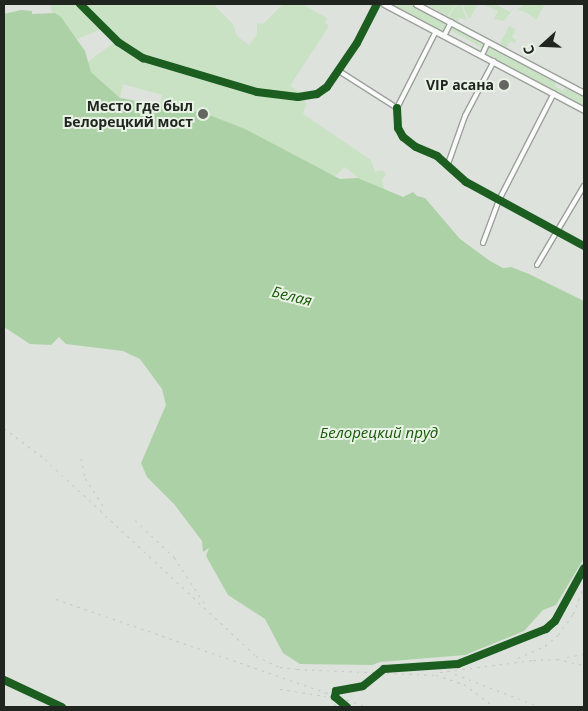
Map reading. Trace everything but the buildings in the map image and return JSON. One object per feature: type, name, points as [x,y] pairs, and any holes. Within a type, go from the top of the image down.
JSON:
[{"type":"main road","points":[[384,4],[584,110]]},
{"type":"main road","points":[[416,4],[584,93]]},
{"type":"street","points":[[80,4],[118,42],[143,58],[257,92],[303,97],[327,87],[340,71],[378,4]]},
{"type":"street","points":[[444,36],[451,22]]},
{"type":"street","points":[[436,31],[397,108],[398,128],[403,137],[448,164],[466,182],[584,246]]},
{"type":"street","points":[[482,55],[488,42]]},
{"type":"street","points":[[448,164],[465,116],[494,61]]},
{"type":"street","points":[[340,71],[397,108]]},
{"type":"street","points":[[483,243],[499,200],[554,93]]},
{"type":"street","points":[[537,265],[584,186]]},
{"type":"street","points":[[347,707],[335,697],[341,688],[363,686],[384,669],[395,666],[466,662],[546,629],[554,621],[584,568]]},
{"type":"street","points":[[4,681],[62,707]]},
{"type":"street","points":[[50,707],[52,703]]},
{"type":"shaded area","points":[[50,4],[78,4],[102,29],[75,40],[61,17],[52,13]]},
{"type":"shaded area","points":[[83,4],[217,4],[215,6],[233,24],[237,36],[249,45],[257,34],[257,23],[263,24],[283,4],[302,4],[327,18],[325,23],[329,26],[290,86],[303,94],[306,105],[303,114],[371,160],[375,172],[382,170],[386,174],[382,180],[384,189],[358,178],[345,167],[335,176],[204,113],[160,106],[162,95],[123,84],[120,98],[91,72],[86,63],[119,39]]},
{"type":"shaded area","points":[[389,4],[411,4],[449,22],[448,27],[443,31]]},
{"type":"shaded area","points":[[426,4],[455,4],[448,16]]},
{"type":"shaded area","points":[[456,4],[461,4],[467,20],[459,18],[457,22],[449,17]]},
{"type":"shaded area","points":[[462,4],[478,4],[469,20],[469,19]]},
{"type":"shaded area","points":[[482,4],[495,4],[510,12],[516,5],[504,21],[494,19],[498,11]]},
{"type":"shaded area","points":[[524,4],[545,4],[536,20],[526,12],[517,10]]},
{"type":"shaded area","points":[[509,26],[516,29],[512,37],[516,40],[515,43],[510,41],[505,50],[499,46]]},
{"type":"shaded area","points":[[452,27],[484,45],[483,48],[450,30]]},
{"type":"shaded area","points":[[490,45],[557,81],[555,86],[563,91],[566,86],[584,95],[584,107],[486,55]]},
{"type":"water","name":"Белорецкий пруд","points":[[21,10],[32,11],[32,14],[55,13],[61,17],[85,51],[91,72],[120,98],[204,113],[245,129],[340,179],[358,178],[403,197],[413,192],[417,196],[425,198],[460,239],[490,261],[503,268],[511,267],[529,274],[584,301],[584,558],[556,605],[543,610],[524,631],[465,655],[380,662],[372,665],[300,664],[283,653],[265,619],[228,595],[206,556],[209,548],[203,552],[202,541],[174,504],[147,477],[141,463],[166,405],[162,389],[140,359],[123,351],[66,344],[59,337],[51,345],[30,344],[4,327],[4,14]]},
{"type":"railway","points":[[4,428],[45,459],[256,656],[280,667],[297,669],[436,675],[464,684],[495,707]]},
{"type":"railway","points":[[81,458],[85,478],[103,506]]},
{"type":"railway","points":[[135,520],[174,557],[205,604]]},
{"type":"railway","points":[[518,658],[545,646],[558,635],[573,614],[584,585]]},
{"type":"railway","points":[[56,599],[368,707]]},
{"type":"railway","points":[[567,657],[584,654]]},
{"type":"railway","points":[[440,672],[533,660],[557,659],[584,665]]},
{"type":"railway","points":[[455,674],[540,707]]},
{"type":"railway","points":[[280,689],[325,696]]},
{"type":"railway","points":[[319,707],[348,703]]},
{"type":"cycle path","points":[[80,4],[118,42],[143,58],[257,92],[298,97],[317,94],[327,87],[357,43],[377,4]]},
{"type":"cycle path","points":[[397,108],[398,128],[403,137],[416,147],[437,156],[466,182],[584,246]]},
{"type":"cycle path","points":[[347,707],[335,697],[336,691],[363,686],[384,669],[458,664],[546,629],[555,621],[584,568]]},
{"type":"cycle path","points":[[4,680],[62,707]]},
{"type":"place","name":"VIP асана","points":[[504,85]]},
{"type":"place","name":"Место где был Белорецкий мост","points":[[203,114]]},
{"type":"water label","name":"Белая","points":[[292,296]]}]
